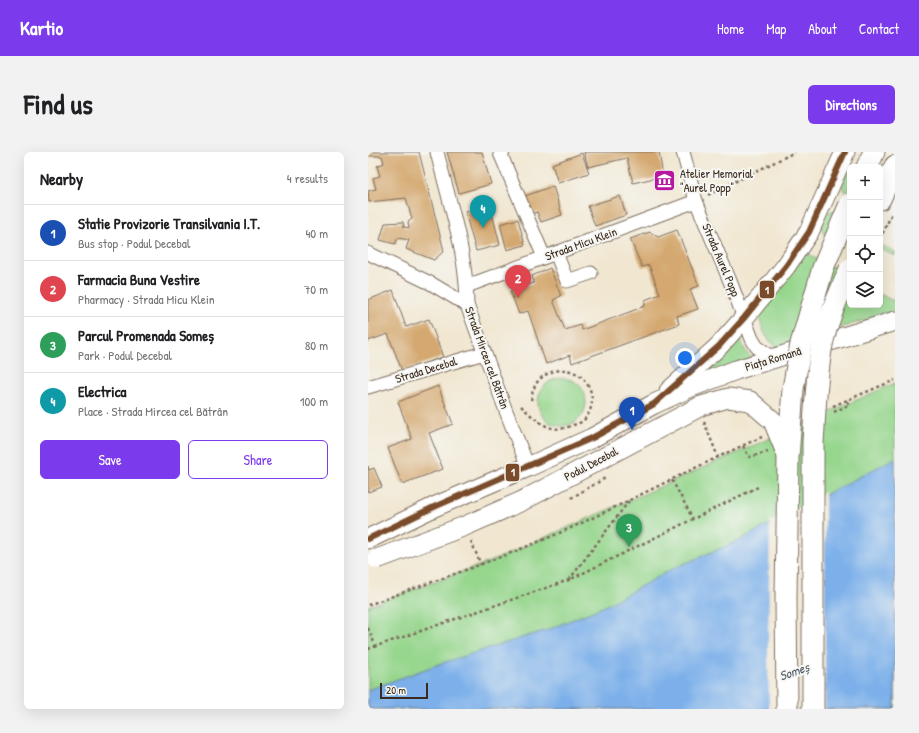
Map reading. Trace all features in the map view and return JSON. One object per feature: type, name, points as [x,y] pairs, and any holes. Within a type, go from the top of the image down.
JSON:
[{"type":"main road","points":[[868,164],[874,152]]},
{"type":"main road","points":[[883,192],[895,166]]},
{"type":"main road","name":"Podul Decebal","points":[[787,709],[786,598],[779,455],[801,344],[823,268],[847,211]]},
{"type":"main road","points":[[812,709],[813,443],[815,412],[821,350],[831,313],[849,272]]},
{"type":"street","name":"Strada Mircea cel Bătrân","points":[[438,152],[461,249],[467,286],[467,305],[528,467]]},
{"type":"street","points":[[503,152],[500,153],[550,255],[567,281],[591,272]]},
{"type":"street","name":"Strada Aurel Popp","points":[[683,152],[702,198],[744,318],[757,347],[775,359]]},
{"type":"street","name":"Piața Romană","points":[[654,404],[719,346],[786,266],[809,232],[845,152]]},
{"type":"street","name":"Strada Micu Klein","points":[[467,286],[702,198]]},
{"type":"street","points":[[368,253],[432,284],[467,305]]},
{"type":"street","name":"Piața Romană","points":[[368,539],[434,507],[592,438],[654,404],[691,387],[736,370],[895,321]]},
{"type":"street","name":"Strada Decebal","points":[[368,387],[484,353]]},
{"type":"street","name":"Podul Decebal","points":[[372,560],[465,526],[520,502],[701,406],[728,398],[750,401],[773,421],[779,455]]},
{"type":"path","points":[[702,198],[795,152]]},
{"type":"path","points":[[881,236],[895,207]]},
{"type":"path","points":[[521,406],[548,428],[565,429],[584,420],[591,408],[592,395],[587,382],[581,376],[570,370],[558,370],[543,376],[537,382],[532,392],[531,402]]},
{"type":"path","points":[[826,409],[895,380]]},
{"type":"path","points":[[832,413],[849,405]]},
{"type":"path","points":[[703,419],[718,457]]},
{"type":"path","points":[[368,605],[481,565],[572,528],[718,457],[764,437]]},
{"type":"path","points":[[743,446],[748,458],[779,455]]},
{"type":"path","points":[[672,480],[693,519]]},
{"type":"path","points":[[368,649],[569,580],[758,487]]},
{"type":"path","points":[[569,580],[629,500]]},
{"type":"path","points":[[465,526],[481,565]]},
{"type":"path","points":[[368,628],[376,646]]},
{"type":"green space","points":[[847,170],[847,193],[842,187],[840,181],[843,171]]},
{"type":"green space","points":[[835,210],[842,212],[829,238],[821,229],[821,224],[825,213]]},
{"type":"green space","points":[[883,246],[895,252],[895,256],[883,250]]},
{"type":"green space","points":[[807,253],[847,275],[847,308],[883,308],[883,296],[893,301],[895,297],[895,311],[778,347],[774,345],[766,335],[759,318],[800,255]]},
{"type":"green space","points":[[738,334],[744,348],[754,360],[699,378],[724,352]]},
{"type":"green space","points":[[562,378],[571,380],[579,385],[584,393],[586,402],[584,411],[579,419],[571,424],[562,426],[553,424],[545,419],[540,411],[538,402],[540,393],[545,385],[553,380]]},
{"type":"green space","points":[[895,383],[895,709],[368,709],[368,606],[492,561]]},
{"type":"water","name":"Someș","points":[[895,458],[895,709],[368,709],[368,690],[439,664],[547,630],[605,606],[674,568],[738,541]]},
{"type":"pier","points":[[825,492],[825,709],[769,709],[768,649],[770,522]]},
{"type":"building","points":[[368,152],[419,152],[444,251],[434,260],[406,249],[409,240],[398,238],[395,244],[380,240],[385,223],[403,222],[404,227],[409,228],[408,222],[412,219],[406,198],[369,202],[368,191],[376,189],[373,178],[380,176],[377,166],[384,163],[382,156],[368,156]]},
{"type":"building","points":[[447,152],[482,152],[491,184],[459,193]]},
{"type":"building","points":[[584,152],[659,152],[663,176],[633,183],[627,158],[588,167]]},
{"type":"building","points":[[582,153],[589,173],[558,183],[552,164]]},
{"type":"building","points":[[553,186],[562,215],[541,222],[537,212],[531,214],[525,196]]},
{"type":"building","points":[[620,196],[626,215],[595,226],[588,206]]},
{"type":"building","points":[[490,205],[500,245],[476,251],[465,212]]},
{"type":"building","points":[[518,219],[525,245],[507,250],[500,224]]},
{"type":"building","points":[[677,230],[699,286],[690,289],[698,309],[677,316],[679,324],[572,363],[570,355],[546,364],[528,311],[519,314],[510,291],[534,283],[532,276],[550,268],[561,296],[553,300],[565,330],[581,325],[582,330],[645,306],[645,300],[660,294],[649,265],[642,267],[630,239],[650,232],[658,237]]},
{"type":"building","points":[[393,290],[406,327],[429,319],[443,357],[402,371],[388,334],[368,341],[368,300]]},
{"type":"building","points":[[438,386],[453,424],[429,433],[443,469],[402,484],[388,448],[412,439],[398,402]]},
{"type":"building","points":[[368,466],[369,470],[374,468],[382,487],[368,492]]},
{"type":"transit line","name":"1","points":[[368,539],[434,507],[592,438],[654,404],[719,346],[786,266],[809,232],[845,152]]},
{"type":"place","name":"Atelier Memorial \"Aurel Popp\"","points":[[665,181]]},
{"type":"place","name":"Electrica","points":[[483,228]]},
{"type":"place","name":"Farmacia Buna Vestire","points":[[518,298]]},
{"type":"place","name":"Statie Provizorie Transilvania I.T.","points":[[632,430]]},
{"type":"place","name":"Parcul Promenada Someș","points":[[629,547]]}]
